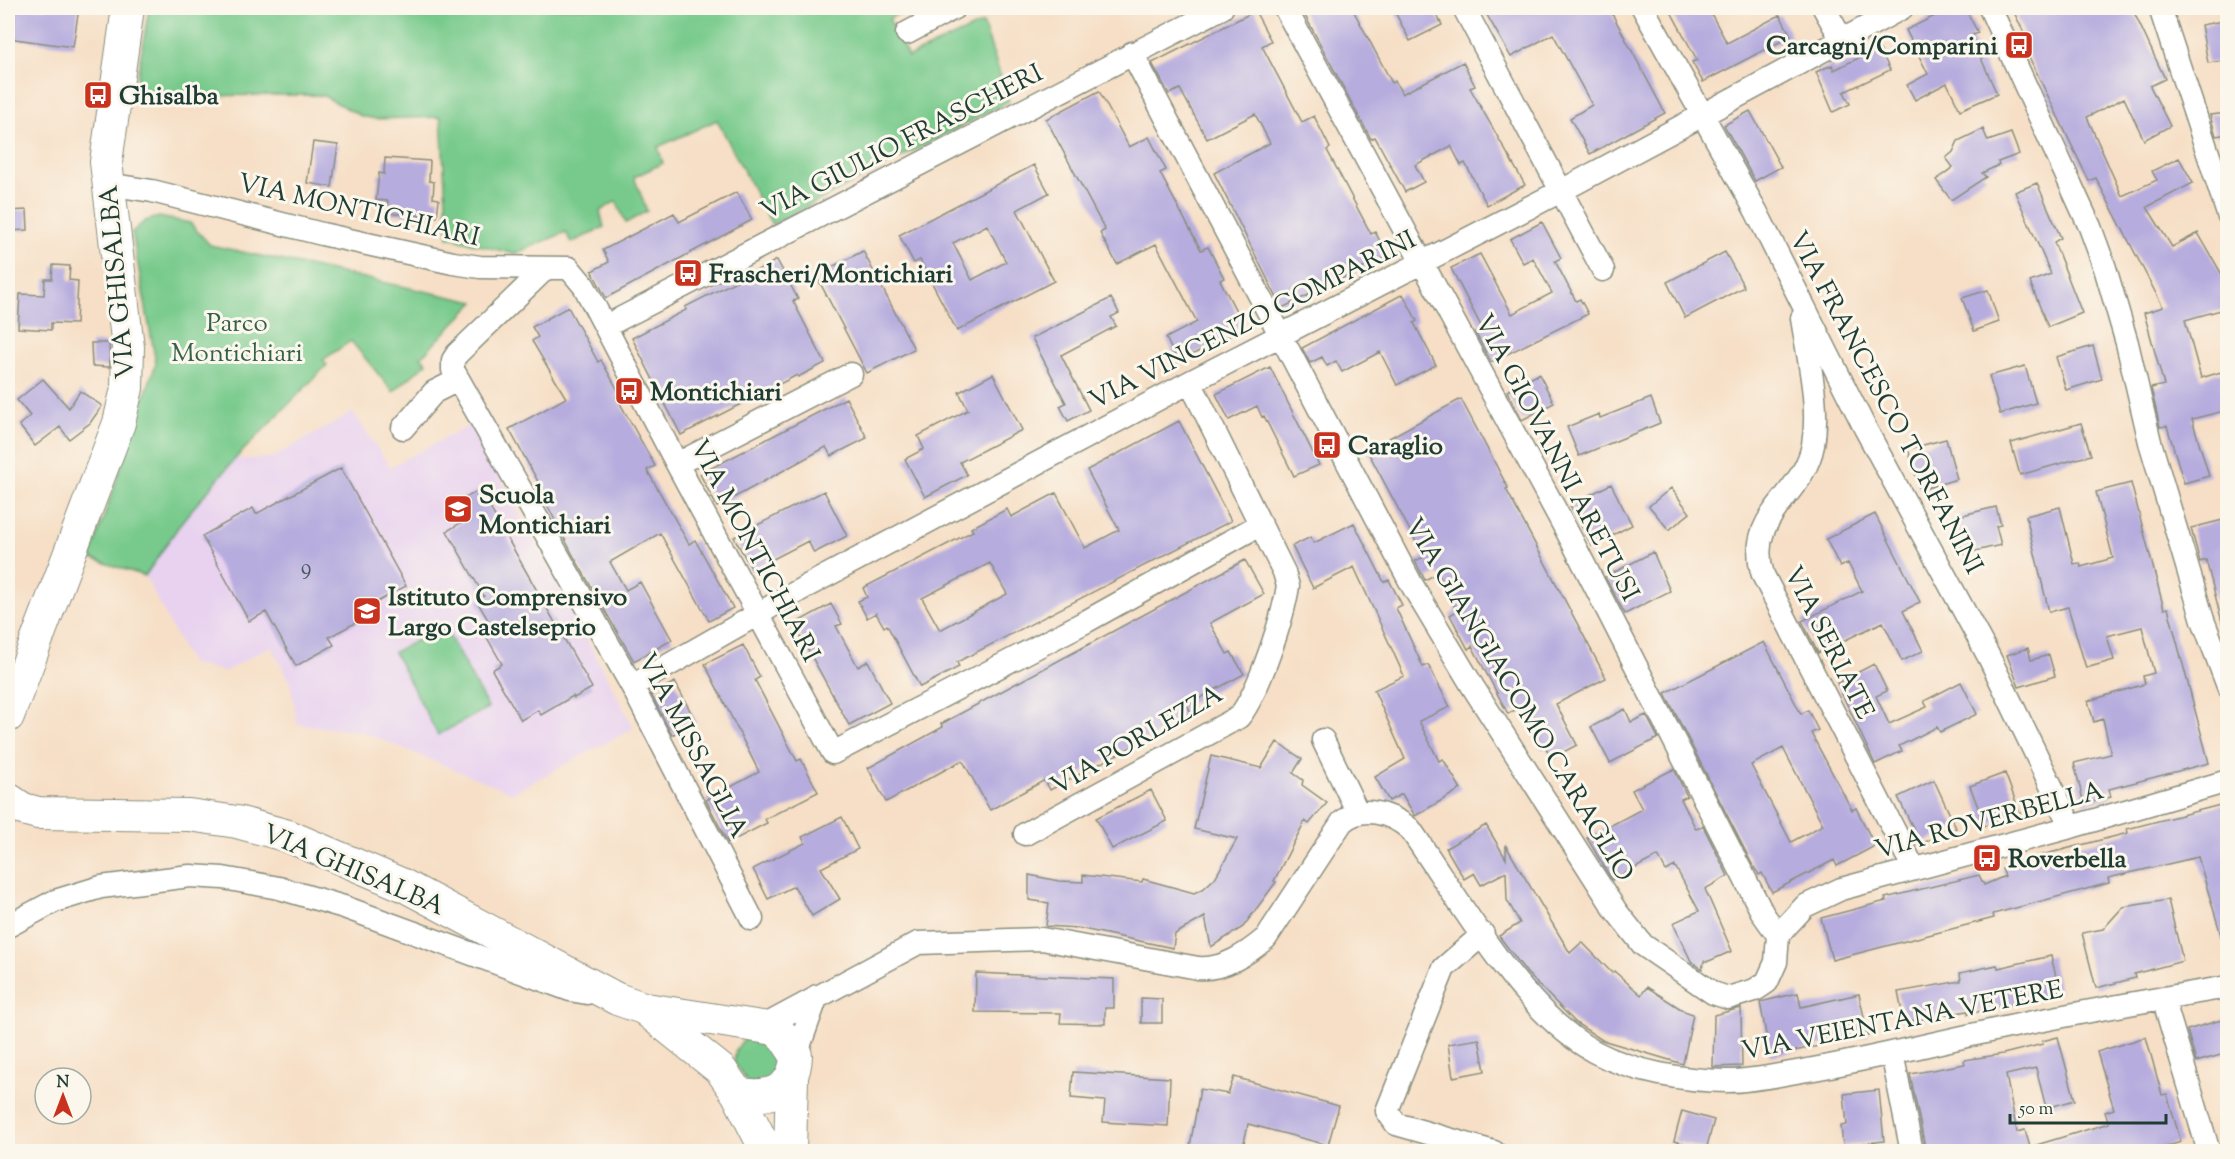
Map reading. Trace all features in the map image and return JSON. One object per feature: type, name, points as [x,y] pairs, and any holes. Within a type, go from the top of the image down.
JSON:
[{"type":"street","name":"VIA GHISALBA","points":[[8,716],[119,423],[127,388],[127,333],[107,184],[107,156],[128,8]]},
{"type":"street","points":[[907,33],[954,8]]},
{"type":"street","name":"VIA GIULIO FRASCHERI","points":[[606,326],[1222,8]]},
{"type":"street","name":"VIA GIOVANNI ARETUSI","points":[[1285,8],[1420,263],[1571,539],[1757,903],[1778,935]]},
{"type":"street","points":[[1464,8],[1603,270]]},
{"type":"street","name":"VIA FRANCESCO TORFANINI","points":[[1643,8],[1701,116],[1756,211],[1865,428],[1994,666],[2071,827]]},
{"type":"street","points":[[1824,8],[1842,40]]},
{"type":"street","name":"VIA VINCENZO COMPARINI","points":[[632,686],[758,614],[1190,382],[1561,191],[1902,8]]},
{"type":"street","points":[[1990,8],[2090,227],[2105,268],[2127,343],[2150,442],[2203,620],[2228,686]]},
{"type":"street","points":[[2160,8],[2228,214]]},
{"type":"street","name":"VIA GIANGIACOMO CARAGLIO","points":[[1132,53],[1412,585],[1473,687],[1616,911],[1643,945],[1713,993],[1728,998],[1749,993],[1767,982],[1776,962],[1778,935]]},
{"type":"street","name":"VIA MONTICHIARI","points":[[107,184],[152,191],[453,263],[545,269],[567,267],[573,270],[606,326],[677,464],[833,753],[1087,621],[1261,524]]},
{"type":"street","points":[[403,428],[434,392],[458,380],[453,368],[455,357],[545,269]]},
{"type":"street","name":"VIA SERIATE","points":[[1799,298],[1813,402],[1813,444],[1804,474],[1764,526],[1759,540],[1758,560],[1763,575],[1914,869]]},
{"type":"street","points":[[677,464],[851,374]]},
{"type":"street","name":"VIA MISSAGLIA","points":[[458,380],[632,686],[752,919]]},
{"type":"street","name":"VIA PORLEZZA","points":[[1025,834],[1239,717],[1246,708],[1257,684],[1286,600],[1288,586],[1284,572],[1261,524],[1190,382]]},
{"type":"street","points":[[767,1152],[729,1081],[727,1049],[755,1025],[817,996],[918,943],[1048,940],[1198,968],[1216,967],[1249,951],[1266,938],[1294,898],[1335,830],[1346,819],[1358,813],[1323,740]]},
{"type":"street","name":"VIA ROVERBELLA","points":[[1778,935],[1805,906],[1822,896],[2228,781]]},
{"type":"street","name":"VIA GHISALBA","points":[[8,800],[23,809],[38,813],[189,815],[237,822],[288,836],[403,885],[632,1004],[729,1081]]},
{"type":"street","name":"VIA VEIENTANA VETERE","points":[[1358,813],[1383,814],[1410,829],[1523,989],[1556,1022],[1594,1051],[1636,1068],[1705,1080],[1736,1081],[1818,1068],[2015,1026],[2228,987]]},
{"type":"street","points":[[8,926],[55,901],[101,887],[190,876],[223,878],[301,894],[396,925],[570,990],[632,1004]]},
{"type":"street","points":[[1482,934],[1444,968],[1390,1097],[1387,1111],[1396,1124],[1494,1152]]},
{"type":"street","points":[[729,1081],[762,1096],[782,1088],[794,1067],[817,996]]},
{"type":"street","points":[[2163,998],[2209,1152]]},
{"type":"street","name":"VIA GHISALBA","points":[[632,1004],[755,1025]]},
{"type":"street","points":[[755,1025],[775,1029],[784,1037],[794,1067],[790,1152]]},
{"type":"street","points":[[1892,1053],[1912,1152]]},
{"type":"shaded area","name":"Istituto Comprensivo Largo Castelseprio","points":[[353,412],[390,467],[472,424],[634,728],[512,793],[363,732],[297,724],[290,681],[271,646],[224,672],[190,663],[145,576],[183,520],[235,459],[272,458]]},
{"type":"green space","points":[[149,8],[908,8],[889,19],[908,57],[983,23],[1009,101],[772,225],[717,120],[658,147],[663,163],[634,177],[647,211],[626,223],[616,201],[600,211],[604,227],[571,243],[566,232],[514,254],[448,237],[441,117],[375,119],[361,116],[322,95],[134,96]]},
{"type":"green space","name":"Parco Montichiari","points":[[159,217],[190,223],[210,245],[475,302],[421,357],[427,363],[393,392],[351,341],[323,360],[327,365],[235,459],[183,520],[145,576],[90,558],[156,363],[132,232],[145,221]]},
{"type":"green space","points":[[444,626],[488,708],[438,735],[394,652]]},
{"type":"green space","points":[[747,1037],[781,1045],[780,1077],[748,1083],[734,1062],[736,1049]]},
{"type":"building","points":[[8,8],[79,8],[73,47],[8,38]]},
{"type":"building","points":[[1301,8],[1352,8],[1392,83],[1395,81],[1402,94],[1463,62],[1475,86],[1470,88],[1525,185],[1487,205],[1465,163],[1461,165],[1451,146],[1415,165],[1424,182],[1405,192],[1375,137],[1371,139]]},
{"type":"building","points":[[1404,8],[1433,8],[1442,25],[1410,41],[1395,12]]},
{"type":"building","points":[[1483,8],[1609,8],[1665,113],[1590,154],[1570,118],[1592,105],[1553,34],[1511,57]]},
{"type":"building","points":[[1669,8],[1708,8],[1727,43],[1780,15],[1791,36],[1703,82],[1692,62],[1697,60]]},
{"type":"building","points":[[1951,8],[1965,8],[1978,33],[1971,36],[1997,94],[1960,110],[1947,83],[1915,100],[1907,85],[1928,74],[1906,30]]},
{"type":"building","points":[[2012,8],[2132,8],[2165,79],[2150,86],[2170,126],[2144,140],[2124,98],[2087,117],[2122,196],[2157,180],[2152,171],[2179,158],[2193,183],[2147,207],[2172,247],[2198,233],[2228,285],[2228,308],[2185,320],[2201,378],[2228,370],[2228,410],[2192,419],[2209,476],[2184,483],[2167,426],[2160,427],[2151,388],[2164,385],[2144,313],[2163,307],[2096,178],[2089,181],[2019,36],[2024,33]]},
{"type":"building","points":[[1255,11],[1271,41],[1262,46],[1302,122],[1314,116],[1330,148],[1327,150],[1371,234],[1375,232],[1388,256],[1282,308],[1214,173],[1270,143],[1255,114],[1207,139],[1180,89],[1169,94],[1152,63]]},
{"type":"building","points":[[2228,20],[2228,60],[2208,63],[2201,25]]},
{"type":"building","points":[[1879,48],[1890,70],[1844,92],[1850,104],[1833,112],[1816,72],[1832,65],[1834,70]]},
{"type":"building","points":[[1099,91],[1129,147],[1149,137],[1166,170],[1160,173],[1201,250],[1208,247],[1224,278],[1220,280],[1245,328],[1178,362],[1166,338],[1197,322],[1156,244],[1117,264],[1100,233],[1105,230],[1046,119]]},
{"type":"building","points":[[1750,111],[1781,167],[1755,181],[1724,125]]},
{"type":"building","points":[[2228,113],[2228,134],[2216,136],[2210,115]]},
{"type":"building","points":[[1983,129],[1988,141],[2011,133],[2019,154],[1998,162],[1999,165],[1982,173],[1986,177],[1951,200],[1936,180],[1953,167],[1946,158],[1953,152],[1958,141]]},
{"type":"building","points":[[313,142],[338,145],[332,187],[307,183]]},
{"type":"building","points":[[385,158],[430,161],[429,181],[434,182],[433,198],[439,199],[437,217],[387,213],[388,201],[376,200],[379,173],[384,174]]},
{"type":"building","points":[[1034,165],[1049,193],[1017,210],[1054,281],[957,331],[920,260],[914,263],[899,235]],"holes":[[[987,225],[1006,262],[972,280],[953,243]]]},
{"type":"building","points":[[2037,183],[2061,238],[2054,242],[2082,313],[2048,327],[2030,282],[2051,274],[2015,192]]},
{"type":"building","points":[[737,192],[752,220],[606,298],[592,271],[609,262],[603,250],[674,213],[679,222]]},
{"type":"building","points":[[27,210],[28,230],[8,231],[8,211]]},
{"type":"building","points":[[1542,222],[1561,258],[1555,261],[1576,301],[1580,299],[1588,314],[1491,362],[1475,332],[1482,328],[1451,268],[1480,254],[1512,314],[1552,293],[1533,258],[1523,263],[1510,239]]},
{"type":"building","points":[[863,251],[914,349],[867,373],[816,275]]},
{"type":"building","points":[[1725,252],[1744,287],[1685,318],[1667,282]]},
{"type":"building","points":[[777,260],[798,299],[793,301],[825,363],[681,435],[632,338],[686,310],[685,307]]},
{"type":"building","points":[[53,265],[70,266],[69,280],[78,281],[76,324],[51,323],[51,330],[18,328],[20,294],[44,295],[45,279],[52,279]]},
{"type":"building","points":[[1988,290],[1999,322],[1974,331],[1962,298]]},
{"type":"building","points":[[1403,294],[1417,321],[1414,323],[1436,365],[1397,385],[1380,352],[1342,372],[1336,361],[1327,366],[1322,357],[1310,363],[1302,348]]},
{"type":"building","points":[[1111,298],[1119,313],[1111,317],[1116,326],[1061,355],[1089,410],[1068,421],[1060,406],[1066,403],[1032,338]]},
{"type":"building","points":[[568,307],[598,362],[601,360],[620,394],[616,396],[655,466],[647,470],[689,544],[695,540],[733,608],[709,621],[660,533],[610,562],[626,590],[640,582],[672,640],[634,661],[572,553],[543,497],[546,496],[509,429],[566,398],[532,341],[538,337],[532,327]]},
{"type":"building","points":[[91,343],[109,343],[110,367],[92,366]]},
{"type":"building","points":[[2093,346],[2102,379],[2066,390],[2056,357]]},
{"type":"building","points":[[2025,366],[2036,403],[2000,414],[1989,376]]},
{"type":"building","points":[[1270,367],[1319,465],[1294,476],[1257,406],[1229,420],[1216,394]]},
{"type":"building","points":[[993,374],[1022,430],[960,462],[967,475],[925,497],[905,459],[924,449],[918,436],[968,410],[959,392]]},
{"type":"building","points":[[1539,374],[1554,403],[1522,420],[1507,391]]},
{"type":"building","points":[[43,379],[69,408],[80,391],[102,406],[90,423],[69,439],[60,427],[35,446],[19,425],[30,416],[17,400]]},
{"type":"building","points":[[846,398],[867,438],[831,456],[826,447],[717,507],[700,474]]},
{"type":"building","points":[[1651,398],[1660,423],[1579,456],[1567,427],[1599,414],[1600,418]]},
{"type":"building","points":[[1461,399],[1606,678],[1556,704],[1577,745],[1552,758],[1545,746],[1541,748],[1520,707],[1508,714],[1472,646],[1468,649],[1450,615],[1457,611],[1438,573],[1425,580],[1415,561],[1424,557],[1367,450]]},
{"type":"building","points":[[1179,421],[1231,521],[957,662],[959,667],[920,687],[887,625],[884,627],[876,613],[867,618],[858,601],[867,597],[863,588],[973,531],[971,528],[1007,509],[1011,517],[1056,493],[1085,548],[1119,530],[1087,470]],"holes":[[[990,563],[1007,594],[940,630],[922,598]]]},
{"type":"building","points":[[2081,423],[2091,455],[2020,475],[2011,443]]},
{"type":"building","points":[[1946,439],[1957,479],[1920,490],[1908,449]]},
{"type":"building","name":"Istituto Comprensivo Largo Castelseprio","points":[[341,468],[406,586],[366,608],[370,615],[329,637],[334,645],[296,666],[266,612],[249,621],[202,536],[253,508],[256,514]]},
{"type":"building","points":[[2131,483],[2164,609],[2168,608],[2209,763],[2109,789],[2111,797],[2084,804],[2074,763],[2111,754],[2103,719],[2094,722],[2088,701],[2145,684],[2143,676],[2154,673],[2142,627],[2107,636],[2114,660],[2086,668],[2068,607],[2049,612],[2026,516],[2060,507],[2074,564],[2080,563],[2081,567],[2113,558],[2096,492]]},
{"type":"building","points":[[1611,484],[1632,525],[1592,546],[1570,505]]},
{"type":"building","points":[[1671,488],[1690,513],[1669,530],[1649,506]]},
{"type":"building","name":"Istituto Comprensivo Largo Castelseprio","points":[[480,490],[592,688],[574,698],[573,696],[541,715],[538,710],[521,720],[492,670],[502,664],[481,627],[489,622],[477,601],[484,596],[447,531],[464,521],[458,509],[466,505],[463,499]]},
{"type":"building","points":[[824,491],[847,536],[814,553],[808,541],[752,570],[734,537]]},
{"type":"building","points":[[1996,507],[2001,525],[1996,526],[2001,545],[1963,554],[1954,517]]},
{"type":"building","points":[[1875,514],[1920,602],[1903,611],[1923,651],[1902,661],[1883,622],[1818,653],[1802,621],[1862,591],[1848,563],[1840,567],[1826,539]]},
{"type":"building","points":[[2223,520],[2228,535],[2228,621],[2222,622],[2206,560],[2200,562],[2191,528]]},
{"type":"building","points":[[1354,523],[1384,582],[1389,580],[1402,605],[1396,608],[1423,667],[1428,665],[1450,707],[1419,721],[1439,761],[1443,759],[1461,789],[1415,816],[1402,794],[1389,801],[1375,777],[1405,759],[1374,690],[1404,676],[1390,645],[1354,567],[1313,588],[1292,546],[1311,537],[1314,543]]},
{"type":"building","points":[[1653,552],[1670,591],[1625,614],[1605,577]]},
{"type":"building","points":[[1245,560],[1264,594],[1210,623],[1227,654],[1231,652],[1244,674],[1187,705],[1192,715],[1050,790],[1045,780],[990,810],[961,761],[886,802],[868,768],[943,727],[941,724]]},
{"type":"building","points":[[831,604],[842,624],[836,626],[858,667],[868,661],[890,703],[849,725],[794,624]]},
{"type":"building","points":[[1764,642],[1801,714],[1808,710],[1818,730],[1811,733],[1852,810],[1856,808],[1875,846],[1837,866],[1834,860],[1772,892],[1762,873],[1759,875],[1752,864],[1665,693]],"holes":[[[1783,748],[1823,825],[1791,842],[1751,765]]]},
{"type":"building","points":[[743,645],[760,677],[755,680],[797,761],[801,759],[818,792],[765,819],[767,823],[728,843],[706,800],[759,772],[705,664]]},
{"type":"building","points":[[2028,648],[2031,660],[2049,655],[2055,676],[2019,687],[2007,655]]},
{"type":"building","points":[[1874,664],[1887,691],[1876,696],[1889,724],[1927,707],[1924,701],[1961,682],[1977,714],[1940,732],[1937,727],[1899,746],[1902,751],[1875,764],[1837,683]]},
{"type":"building","points":[[675,682],[696,722],[672,735],[651,694]]},
{"type":"building","points":[[1625,709],[1631,722],[1646,715],[1658,738],[1610,763],[1591,727]]},
{"type":"building","points":[[1277,742],[1302,759],[1293,773],[1303,780],[1302,785],[1327,803],[1309,824],[1305,821],[1274,881],[1276,882],[1243,927],[1211,947],[1205,917],[1175,934],[1173,948],[1078,928],[1046,926],[1049,903],[1029,900],[1029,875],[1059,881],[1083,882],[1083,875],[1142,882],[1143,879],[1194,893],[1203,889],[1215,878],[1237,839],[1194,829],[1211,756],[1261,768]]},
{"type":"building","points":[[1674,769],[1687,796],[1681,799],[1696,829],[1703,826],[1728,876],[1705,889],[1732,951],[1704,961],[1702,969],[1691,961],[1673,923],[1699,911],[1675,866],[1666,871],[1658,856],[1612,880],[1587,838],[1642,809],[1632,790]]},
{"type":"building","points":[[2005,773],[2020,813],[1985,826],[1970,786]]},
{"type":"building","points":[[1934,780],[1956,828],[1921,844],[1898,797]]},
{"type":"building","points":[[1151,790],[1167,821],[1112,849],[1096,818]]},
{"type":"building","points":[[2228,803],[2228,941],[2223,942],[2198,857],[2108,878],[2109,883],[1993,914],[1994,918],[1832,960],[1821,918],[1886,901],[1885,898],[1979,875],[1984,885],[2005,876],[2002,869],[2008,868],[2007,864],[2128,833],[2127,829]]},
{"type":"building","points":[[842,817],[858,849],[821,868],[840,899],[812,916],[794,886],[768,899],[753,869],[805,843],[802,837]]},
{"type":"building","points":[[1486,825],[1506,859],[1506,846],[1570,953],[1582,942],[1612,973],[1614,971],[1641,995],[1647,987],[1684,1011],[1693,1014],[1683,1064],[1602,1040],[1576,1023],[1527,973],[1499,936],[1520,923],[1507,900],[1506,872],[1481,885],[1474,873],[1464,879],[1446,848]]},
{"type":"building","points":[[2168,900],[2183,961],[2134,974],[2135,978],[2096,988],[2082,933],[2103,929],[2123,907]]},
{"type":"building","points":[[2051,956],[2060,993],[1968,1014],[1968,1011],[1904,1022],[1898,992],[1961,981],[1960,973],[1997,965],[1998,968]]},
{"type":"building","points":[[976,973],[1114,979],[1114,1008],[1105,1008],[1105,1024],[1060,1023],[1061,1013],[975,1012]]},
{"type":"building","points":[[1798,993],[1801,1007],[1859,994],[1868,1036],[1770,1056],[1760,1002]]},
{"type":"building","points":[[1141,998],[1162,999],[1162,1023],[1141,1023]]},
{"type":"building","points":[[1741,1008],[1742,1066],[1713,1067],[1714,1015]]},
{"type":"building","points":[[2228,1018],[2228,1053],[2196,1062],[2187,1030]]},
{"type":"building","points":[[2058,1037],[2075,1100],[2046,1108],[2036,1068],[2006,1075],[2017,1132],[2025,1130],[2030,1147],[2109,1123],[2105,1112],[2114,1109],[2097,1052],[2146,1037],[2162,1095],[2167,1094],[2181,1142],[2148,1152],[1926,1152],[1910,1074],[1965,1064],[1964,1060],[2003,1054],[2043,1044],[2042,1041]]},
{"type":"building","points":[[1479,1039],[1485,1071],[1453,1077],[1448,1044]]},
{"type":"building","points":[[1073,1072],[1170,1078],[1168,1126],[1103,1122],[1105,1101],[1071,1098]]},
{"type":"building","points":[[1234,1077],[1339,1106],[1328,1145],[1248,1124],[1242,1152],[1189,1152],[1200,1089],[1228,1094]]},
{"type":"building","points":[[1879,1090],[1884,1141],[1843,1146],[1841,1126],[1847,1125],[1844,1094]]},
{"type":"building","points":[[1682,1111],[1714,1120],[1706,1150],[1674,1141]]},
{"type":"place","name":"Carcagni/Comparini","points":[[2019,45]]},
{"type":"place","name":"Ghisalba","points":[[98,95]]},
{"type":"place","name":"Frascheri/Montichiari","points":[[688,273]]},
{"type":"place","name":"Montichiari","points":[[629,391]]},
{"type":"place","name":"Caraglio","points":[[1327,445]]},
{"type":"place","name":"Scuola Montichiari","points":[[458,509]]},
{"type":"place","name":"Istituto Comprensivo Largo Castelseprio","points":[[367,611]]},
{"type":"place","name":"Roverbella","points":[[1987,858]]}]
